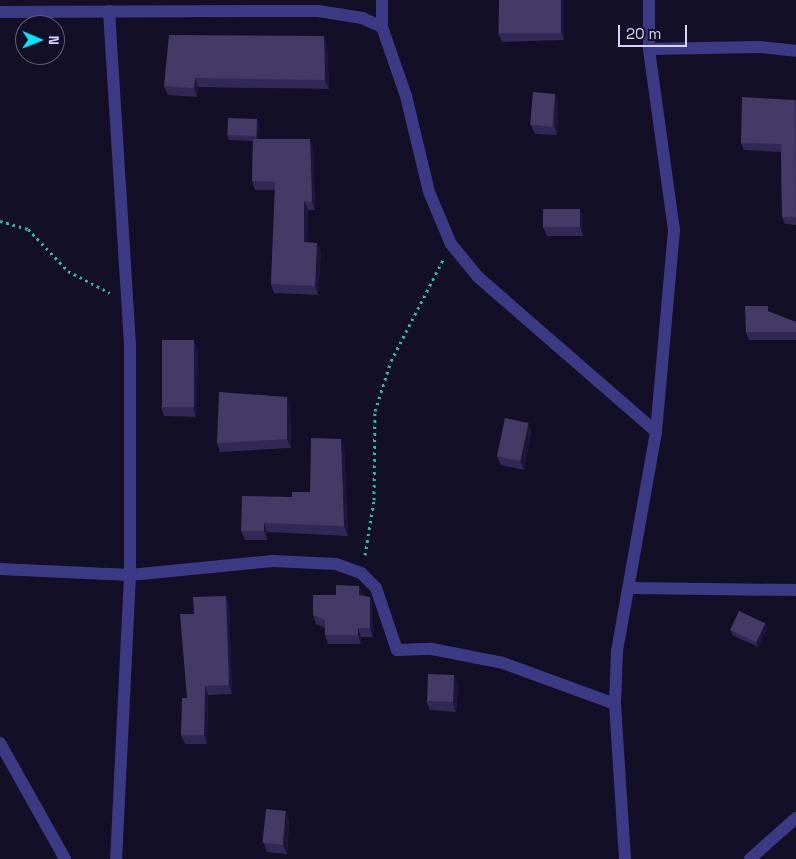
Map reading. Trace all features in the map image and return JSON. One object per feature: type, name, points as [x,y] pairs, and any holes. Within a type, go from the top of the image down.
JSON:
[{"type":"street","points":[[382,0],[382,27],[406,96],[429,192],[451,244],[478,277],[656,432]]},
{"type":"street","points":[[625,859],[615,704],[617,651],[630,588],[656,432],[674,230],[649,50],[649,0]]},
{"type":"street","points":[[109,11],[129,300],[130,575],[116,859]]},
{"type":"street","points":[[0,12],[318,11],[362,18],[382,27]]},
{"type":"street","points":[[649,50],[759,47],[796,52]]},
{"type":"street","points":[[0,569],[130,575],[273,561],[336,564],[362,573],[376,588],[397,650],[432,650],[503,663],[615,704]]},
{"type":"street","points":[[630,588],[796,590]]},
{"type":"street","points":[[0,743],[65,859]]},
{"type":"street","points":[[750,859],[796,818]]},
{"type":"path","points":[[0,221],[28,230],[68,270],[129,300]]},
{"type":"path","points":[[362,573],[374,500],[374,411],[391,361],[451,244]]},
{"type":"building","points":[[499,0],[561,0],[561,33],[499,33]]},
{"type":"building","points":[[169,35],[324,36],[325,80],[195,78],[194,88],[164,86]]},
{"type":"building","points":[[533,92],[555,94],[552,127],[530,125]]},
{"type":"building","points":[[742,97],[795,100],[796,217],[782,217],[781,144],[741,143]]},
{"type":"building","points":[[228,118],[257,119],[256,136],[227,135]]},
{"type":"building","points":[[253,139],[310,139],[312,202],[304,201],[304,242],[317,243],[315,286],[271,284],[275,182],[252,181]]},
{"type":"building","points":[[543,209],[580,209],[580,227],[543,227]]},
{"type":"building","points":[[745,306],[768,306],[768,311],[796,322],[796,332],[746,332]]},
{"type":"building","points":[[162,340],[194,340],[194,407],[162,407]]},
{"type":"building","points":[[219,392],[287,397],[287,439],[217,443]]},
{"type":"building","points":[[505,418],[528,423],[520,461],[497,456]]},
{"type":"building","points":[[311,438],[341,439],[344,526],[264,523],[264,531],[241,531],[242,496],[292,497],[292,492],[310,492]]},
{"type":"building","points":[[336,585],[359,586],[359,595],[370,597],[370,628],[358,628],[358,635],[325,635],[325,620],[313,615],[313,595],[336,595]]},
{"type":"building","points":[[226,596],[229,685],[205,686],[204,735],[181,735],[182,698],[187,698],[180,614],[194,614],[193,597]]},
{"type":"building","points":[[739,611],[765,623],[756,642],[730,630]]},
{"type":"building","points":[[428,674],[454,675],[453,702],[427,701]]},
{"type":"building","points":[[266,809],[286,811],[282,845],[262,843]]}]
